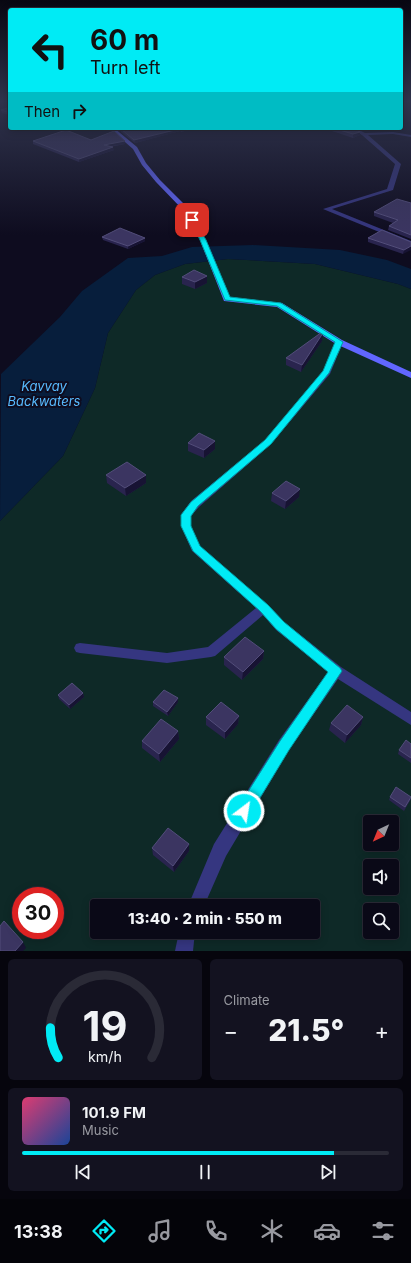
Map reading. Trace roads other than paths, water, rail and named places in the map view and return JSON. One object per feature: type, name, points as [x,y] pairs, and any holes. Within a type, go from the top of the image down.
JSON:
[{"type":"street","points":[[133,146],[153,176],[187,210],[203,240],[227,299],[279,305],[339,342],[411,375]]},
{"type":"street","points":[[378,146],[398,164],[390,190],[326,209],[411,243]]},
{"type":"street","points":[[339,342],[327,372],[268,442],[195,504],[186,515],[186,526],[196,548],[264,608],[280,626],[336,671],[411,719]]},
{"type":"street","points":[[80,648],[167,658],[212,652],[264,608]]},
{"type":"street","points":[[199,899],[220,850],[284,745],[336,671]]},
{"type":"street","points":[[184,951],[186,939]]},
{"type":"water","name":"Kavvay Backwaters","points":[[253,245],[340,250],[387,260],[411,269],[411,289],[398,284],[315,264],[228,259],[185,264],[155,275],[136,290],[108,333],[95,388],[63,456],[0,521],[1,374],[60,317],[82,291],[128,258],[162,256],[192,247]]}]
